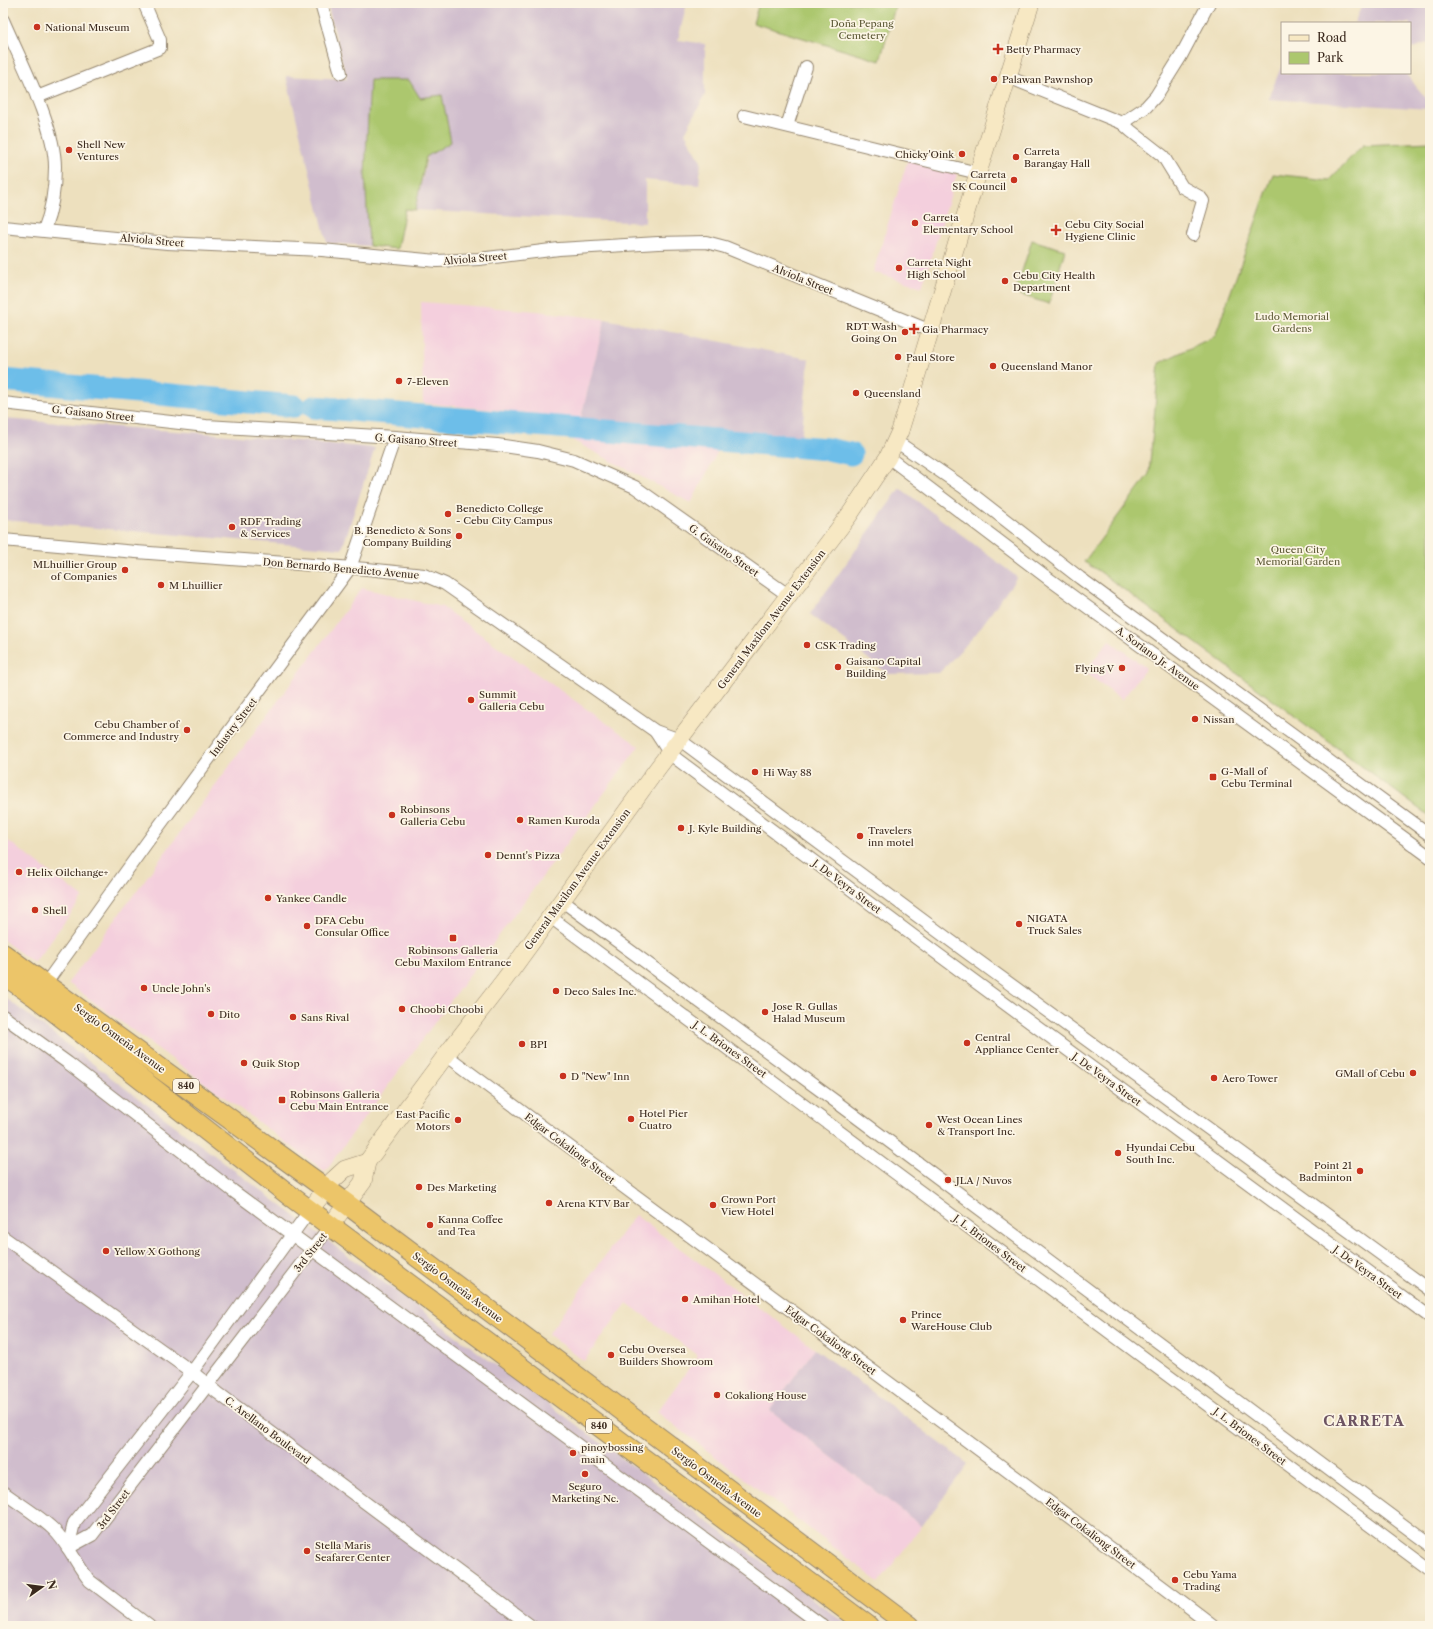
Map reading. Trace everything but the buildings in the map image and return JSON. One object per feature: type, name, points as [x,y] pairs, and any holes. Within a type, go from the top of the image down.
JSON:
[{"type":"highway","name":"Sergio Osmeña Avenue","points":[[3,954],[40,991],[310,1210],[868,1626]]},
{"type":"highway","name":"Sergio Osmeña Avenue","points":[[3,974],[40,991],[326,1188],[910,1626]]},
{"type":"main road","name":"General Maxilom Avenue Extension","points":[[331,1225],[363,1182],[368,1162],[788,594],[850,514],[891,450],[900,431],[1031,3]]},
{"type":"main road","points":[[310,1210],[326,1188],[345,1169],[368,1162]]},
{"type":"street","points":[[36,97],[160,48],[160,40],[144,3]]},
{"type":"street","points":[[321,3],[341,73]]},
{"type":"street","points":[[1122,122],[1146,107],[1156,96],[1181,56],[1209,3]]},
{"type":"street","points":[[3,20],[36,97],[53,147],[55,166],[53,196],[50,215],[44,230]]},
{"type":"street","points":[[787,126],[806,67]]},
{"type":"street","points":[[1008,77],[1122,122],[1163,156],[1182,187],[1200,197],[1204,201],[1193,235]]},
{"type":"street","points":[[744,116],[978,173]]},
{"type":"street","name":"Alviola Street","points":[[3,227],[167,243],[322,250],[437,260],[479,259],[559,249],[658,243],[706,242],[725,247],[931,331]]},
{"type":"street","name":"G. Gaisano Street","points":[[3,403],[206,426],[497,445],[538,451],[574,460],[635,487],[788,594]]},
{"type":"street","name":"Industry Street","points":[[40,991],[148,841],[350,568],[395,438]]},
{"type":"street","name":"A. Soriano Jr. Avenue","points":[[891,450],[903,446],[963,487],[1080,578],[1430,835]]},
{"type":"street","name":"A. Soriano Jr. Avenue","points":[[891,450],[1049,579],[1430,857]]},
{"type":"street","name":"Don Bernardo Benedicto Avenue","points":[[3,540],[424,575],[445,584],[655,731],[680,740]]},
{"type":"street","name":"Don Bernardo Benedicto Avenue","points":[[655,731],[670,754]]},
{"type":"street","name":"J. De Veyra Street","points":[[680,740],[951,941],[1430,1290]]},
{"type":"street","name":"J. De Veyra Street","points":[[670,754],[1430,1318]]},
{"type":"street","name":"J. L. Briones Street","points":[[561,900],[790,1068],[1430,1545]]},
{"type":"street","name":"J. L. Briones Street","points":[[549,916],[1430,1570]]},
{"type":"street","points":[[940,955],[951,941]]},
{"type":"street","points":[[3,1016],[68,1063],[233,1191],[823,1626]]},
{"type":"street","name":"Edgar Cokaliong Street","points":[[446,1055],[675,1226],[996,1461],[1214,1626]]},
{"type":"street","points":[[778,1085],[790,1068]]},
{"type":"street","points":[[922,1192],[935,1176]]},
{"type":"street","points":[[68,1548],[74,1523],[192,1372],[310,1210]]},
{"type":"street","name":"3rd Street","points":[[68,1548],[92,1535],[331,1225]]},
{"type":"street","name":"C. Arellano Boulevard","points":[[3,1237],[192,1372],[531,1626]]},
{"type":"street","points":[[1292,1468],[1303,1451]]},
{"type":"street","points":[[3,1492],[52,1529],[68,1548],[90,1581],[149,1626]]},
{"type":"shaded area","points":[[327,3],[592,3],[591,8],[657,3],[687,3],[678,40],[705,44],[705,95],[685,133],[701,161],[699,185],[645,180],[645,223],[415,210],[442,95],[419,98],[370,80],[365,174],[369,246],[327,243],[286,76],[347,79]]},
{"type":"shaded area","points":[[1363,3],[1430,3],[1430,42],[1411,49],[1411,22],[1354,22]]},
{"type":"shaded area","points":[[1281,67],[1281,74],[1325,74],[1329,76],[1330,74],[1406,74],[1430,103],[1430,109],[1268,99]]},
{"type":"shaded area","name":"Carreta Elementary School","points":[[908,159],[957,174],[922,287],[873,272]]},
{"type":"shaded area","points":[[421,302],[536,311],[605,319],[581,418],[423,403]]},
{"type":"shaded area","points":[[605,319],[809,359],[801,441],[581,418]]},
{"type":"shaded area","points":[[3,419],[217,434],[375,448],[342,549],[3,520]]},
{"type":"shaded area","points":[[572,440],[640,440],[720,447],[691,503]]},
{"type":"shaded area","points":[[900,488],[1017,577],[975,635],[939,673],[888,674],[810,614]]},
{"type":"shaded area","name":"Robinsons Galleria Cebu","points":[[362,588],[442,607],[639,746],[325,1171],[68,983]]},
{"type":"shaded area","points":[[1109,640],[1146,668],[1122,700],[1085,672]]},
{"type":"shaded area","points":[[3,837],[83,897],[34,963],[3,940]]},
{"type":"shaded area","points":[[3,996],[344,1253],[849,1626],[3,1625]]},
{"type":"shaded area","points":[[635,1215],[815,1349],[770,1410],[922,1526],[879,1582],[657,1412],[698,1356],[627,1303],[584,1361],[548,1334]]},
{"type":"shaded area","points":[[815,1349],[968,1464],[922,1526],[770,1410]]},
{"type":"green space","name":"Doña Pepang Cemetery","points":[[759,3],[896,3],[880,61],[753,23]]},
{"type":"green space","points":[[370,80],[409,80],[420,98],[442,95],[451,142],[426,157],[415,210],[405,209],[397,249],[369,246],[365,174]]},
{"type":"green space","points":[[1430,142],[1430,817],[1099,571],[1084,562],[1149,474],[1159,363],[1215,336],[1273,174],[1329,180],[1363,145]]},
{"type":"green space","points":[[1032,240],[1065,250],[1049,304],[1015,293]]},
{"type":"waterway","points":[[3,380],[294,406]]},
{"type":"waterway","points":[[314,407],[827,449],[851,454]]},
{"type":"place","name":"National Museum","points":[[37,27]]},
{"type":"place","name":"Betty Pharmacy","points":[[998,49]]},
{"type":"place","name":"Palawan Pawnshop","points":[[994,79]]},
{"type":"place","name":"Shell New Ventures","points":[[69,150]]},
{"type":"place","name":"Chicky'Oink","points":[[962,154]]},
{"type":"place","name":"Carreta Barangay Hall","points":[[1016,157]]},
{"type":"place","name":"Carreta SK Council","points":[[1014,180]]},
{"type":"place","name":"Carreta Elementary School","points":[[915,223]]},
{"type":"place","name":"Cebu City Social Hygiene Clinic","points":[[1056,230]]},
{"type":"place","name":"Carreta Night High School","points":[[899,268]]},
{"type":"place","name":"Cebu City Health Department","points":[[1005,281]]},
{"type":"place","name":"Gia Pharmacy","points":[[914,329]]},
{"type":"place","name":"RDT Wash Going On","points":[[905,332]]},
{"type":"place","name":"Paul Store","points":[[898,357]]},
{"type":"place","name":"Queensland Manor","points":[[993,366]]},
{"type":"place","name":"7-Eleven","points":[[399,381]]},
{"type":"place","name":"Queensland","points":[[856,393]]},
{"type":"place","name":"Benedicto College - Cebu City Campus","points":[[448,514]]},
{"type":"place","name":"RDF Trading & Services","points":[[232,527]]},
{"type":"place","name":"B. Benedicto & Sons Company Building","points":[[459,536]]},
{"type":"place","name":"MLhuillier Group of Companies","points":[[125,570]]},
{"type":"place","name":"M Lhuillier","points":[[161,585]]},
{"type":"place","name":"CSK Trading","points":[[807,645]]},
{"type":"place","name":"Gaisano Capital Building","points":[[838,667]]},
{"type":"place","name":"Flying V","points":[[1122,668]]},
{"type":"place","name":"Summit Galleria Cebu","points":[[471,700]]},
{"type":"place","name":"Nissan","points":[[1195,719]]},
{"type":"place","name":"Cebu Chamber of Commerce and Industry","points":[[187,730]]},
{"type":"place","name":"Hi Way 88","points":[[755,772]]},
{"type":"place","name":"G-Mall of Cebu Terminal","points":[[1213,777]]},
{"type":"place","name":"Robinsons Galleria Cebu","points":[[392,815]]},
{"type":"place","name":"Ramen Kuroda","points":[[520,820]]},
{"type":"place","name":"J. Kyle Building","points":[[681,828]]},
{"type":"place","name":"Travelers inn motel","points":[[860,836]]},
{"type":"place","name":"Dennt's Pizza","points":[[488,855]]},
{"type":"place","name":"Helix Oilchange+","points":[[19,872]]},
{"type":"place","name":"Yankee Candle","points":[[268,898]]},
{"type":"place","name":"Shell","points":[[35,910]]},
{"type":"place","name":"NIGATA Truck Sales","points":[[1019,924]]},
{"type":"place","name":"DFA Cebu Consular Office","points":[[307,926]]},
{"type":"place","name":"Robinsons Galleria Cebu Maxilom Entrance","points":[[453,938]]},
{"type":"place","name":"Uncle John's","points":[[144,988]]},
{"type":"place","name":"Deco Sales Inc.","points":[[556,991]]},
{"type":"place","name":"Choobi Choobi","points":[[402,1009]]},
{"type":"place","name":"Jose R. Gullas Halad Museum","points":[[765,1012]]},
{"type":"place","name":"Dito","points":[[211,1014]]},
{"type":"place","name":"Sans Rival","points":[[293,1017]]},
{"type":"place","name":"Central Appliance Center","points":[[967,1043]]},
{"type":"place","name":"BPI","points":[[522,1044]]},
{"type":"place","name":"Quik Stop","points":[[244,1063]]},
{"type":"place","name":"GMall of Cebu","points":[[1413,1073]]},
{"type":"place","name":"D \"New\" Inn","points":[[563,1076]]},
{"type":"place","name":"Aero Tower","points":[[1214,1078]]},
{"type":"place","name":"Robinsons Galleria Cebu Main Entrance","points":[[282,1100]]},
{"type":"place","name":"Hotel Pier Cuatro","points":[[631,1119]]},
{"type":"place","name":"East Pacific Motors","points":[[458,1120]]},
{"type":"place","name":"West Ocean Lines & Transport Inc.","points":[[929,1125]]},
{"type":"place","name":"Hyundai Cebu South Inc.","points":[[1118,1153]]},
{"type":"place","name":"Point 21 Badminton","points":[[1360,1171]]},
{"type":"place","name":"JLA / Nuvos","points":[[948,1180]]},
{"type":"place","name":"Des Marketing","points":[[419,1187]]},
{"type":"place","name":"Arena KTV Bar","points":[[549,1203]]},
{"type":"place","name":"Crown Port View Hotel","points":[[713,1205]]},
{"type":"place","name":"Kanna Coffee and Tea","points":[[430,1225]]},
{"type":"place","name":"Yellow X Gothong","points":[[106,1251]]},
{"type":"place","name":"Amihan Hotel","points":[[685,1299]]},
{"type":"place","name":"Prince WareHouse Club","points":[[903,1320]]},
{"type":"place","name":"Cebu Oversea Builders Showroom","points":[[611,1355]]},
{"type":"place","name":"Cokaliong House","points":[[717,1395]]},
{"type":"place","name":"pinoybossing main","points":[[573,1453]]},
{"type":"place","name":"Seguro Marketing Nc.","points":[[585,1474]]},
{"type":"place","name":"Stella Maris Seafarer Center","points":[[307,1551]]},
{"type":"place","name":"Cebu Yama Trading","points":[[1175,1580]]},
{"type":"district","name":"CARRETA","points":[[1364,1421]]},
{"type":"park label","name":"Ludo Memorial Gardens","points":[[1292,322]]},
{"type":"park label","name":"Queen City Memorial Garden","points":[[1298,554]]}]
